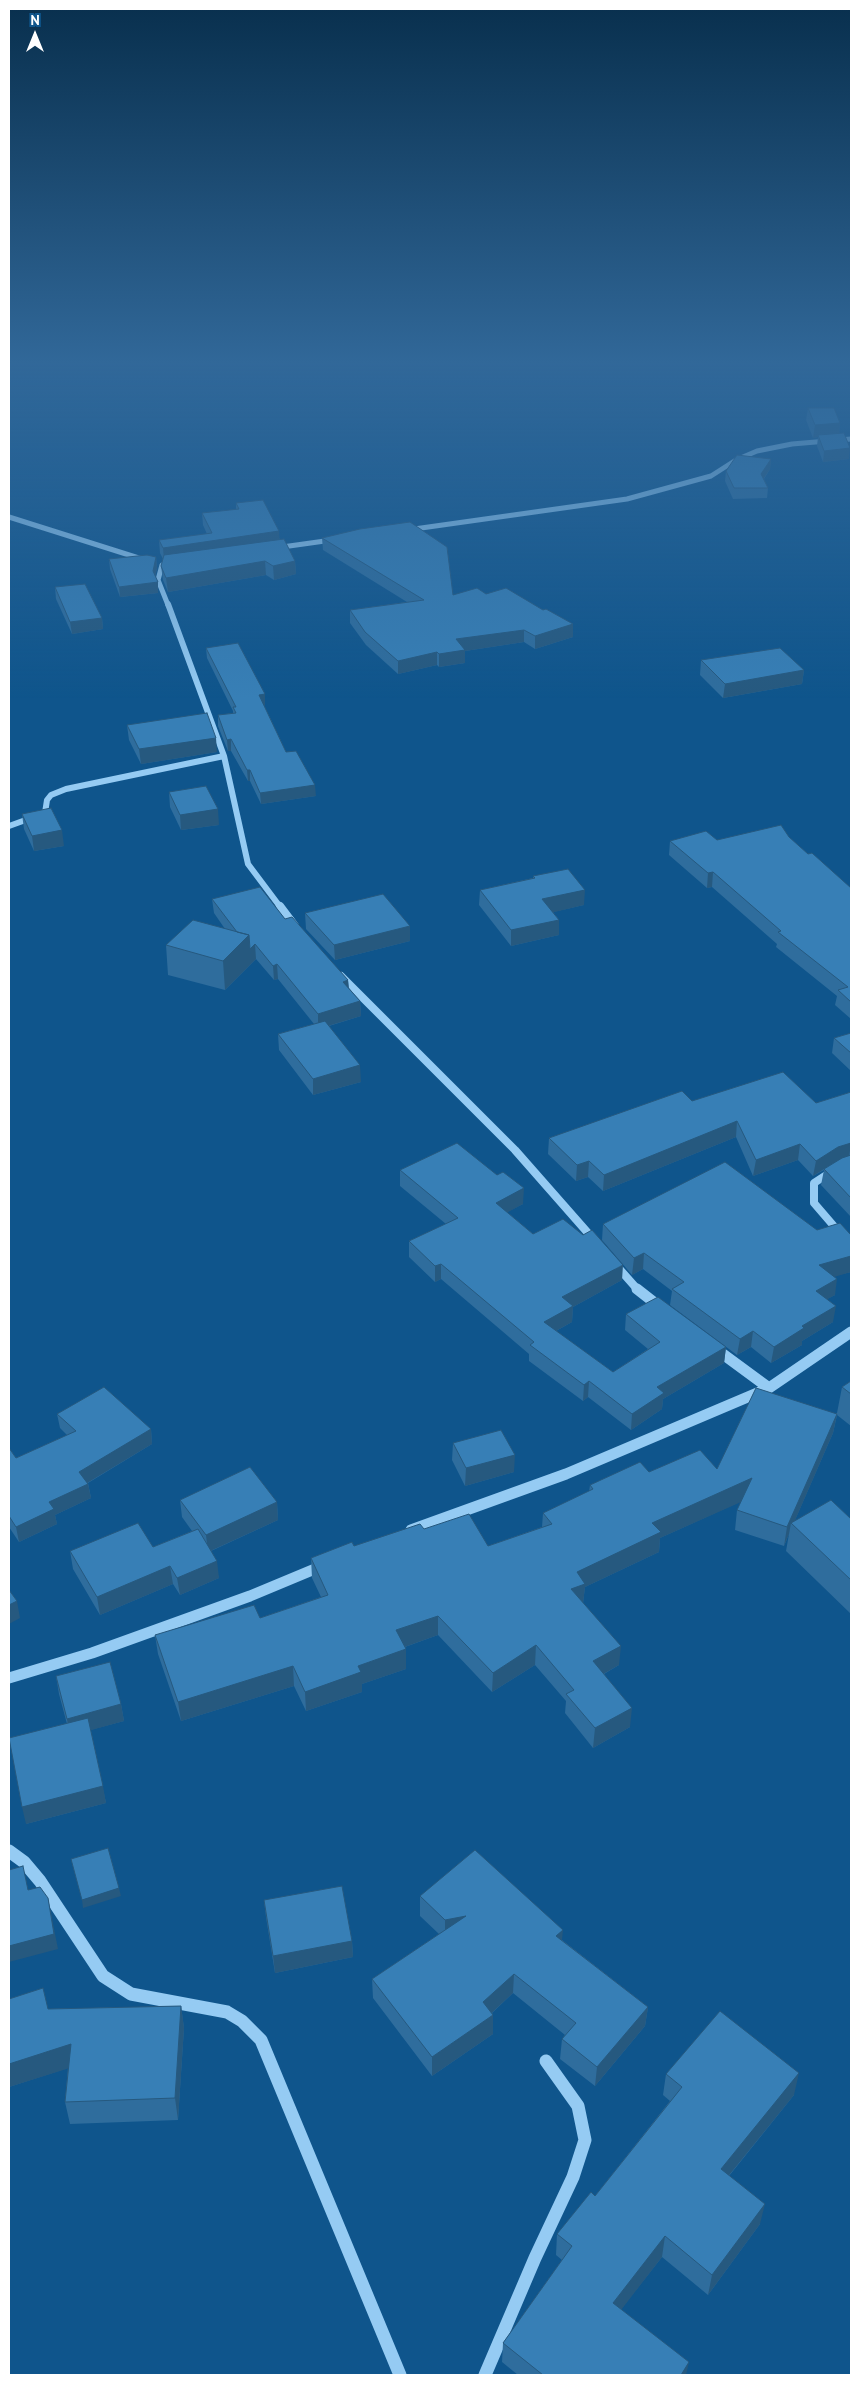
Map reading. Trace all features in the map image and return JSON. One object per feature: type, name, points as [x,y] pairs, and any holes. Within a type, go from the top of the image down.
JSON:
[{"type":"street","points":[[404,530],[627,499],[710,476]]},
{"type":"street","points":[[9,517],[166,565],[158,580],[183,641],[224,756],[248,864],[303,936]]},
{"type":"street","points":[[272,548],[337,539]]},
{"type":"street","points":[[9,826],[45,813],[46,800],[51,795],[66,789],[224,756]]},
{"type":"street","points":[[336,971],[515,1150],[599,1246]]},
{"type":"street","points":[[851,1164],[837,1168],[814,1183],[814,1203],[851,1246]]},
{"type":"street","points":[[612,1260],[638,1290],[669,1314]]},
{"type":"street","points":[[398,1534],[566,1474],[769,1388],[851,1332]]},
{"type":"street","points":[[708,1344],[769,1388]]},
{"type":"street","points":[[9,1678],[92,1654],[250,1596],[328,1563]]},
{"type":"street","points":[[9,1851],[24,1862],[40,1882],[102,1976],[131,1994],[227,2012],[242,2021],[261,2040],[400,2375]]},
{"type":"street","points":[[485,2375],[535,2258],[573,2177],[585,2140],[578,2106],[546,2061]]},
{"type":"building","points":[[728,476],[762,476],[768,488],[734,488]]},
{"type":"building","points":[[263,500],[279,531],[163,548],[159,540],[212,533],[202,513],[239,509],[236,503]]},
{"type":"building","points":[[410,522],[447,547],[453,595],[477,588],[486,594],[506,588],[543,610],[546,609],[573,624],[535,636],[524,630],[456,639],[465,650],[439,654],[437,652],[398,661],[365,632],[350,610],[424,600],[322,538],[360,529]]},
{"type":"building","points":[[284,539],[295,561],[273,566],[265,561],[166,578],[161,566],[164,555]]},
{"type":"building","points":[[147,555],[156,557],[153,571],[158,582],[119,587],[109,559]]},
{"type":"building","points":[[85,584],[102,618],[70,622],[55,587]]},
{"type":"building","points":[[238,643],[265,694],[259,695],[286,752],[296,751],[315,785],[260,793],[250,770],[247,770],[231,739],[227,740],[218,715],[236,713],[233,707],[236,707],[206,648]]},
{"type":"building","points":[[780,648],[804,670],[725,684],[701,660]]},
{"type":"building","points":[[207,713],[216,738],[139,749],[127,725]]},
{"type":"building","points":[[206,786],[218,809],[180,815],[169,792]]},
{"type":"building","points":[[51,808],[62,830],[32,836],[22,814]]},
{"type":"building","points":[[781,825],[789,837],[808,854],[812,853],[851,888],[851,1002],[838,990],[848,987],[778,932],[781,931],[713,872],[708,873],[670,841],[706,831],[717,840]]},
{"type":"building","points":[[568,869],[585,890],[542,899],[559,920],[511,930],[480,890],[535,878],[533,876]]},
{"type":"building","points":[[260,887],[285,919],[292,917],[348,980],[343,982],[360,1001],[318,1014],[277,964],[273,966],[255,944],[250,949],[249,935],[237,932],[212,899]]},
{"type":"building","points":[[383,894],[410,926],[334,945],[305,913]]},
{"type":"building","points":[[193,920],[249,935],[223,961],[166,945]]},
{"type":"building","points":[[325,1021],[360,1065],[313,1079],[278,1034]]},
{"type":"building","points":[[851,1033],[851,1053],[834,1038]]},
{"type":"building","points":[[783,1072],[816,1103],[851,1092],[851,1143],[838,1147],[816,1161],[800,1144],[756,1160],[737,1121],[604,1175],[589,1161],[577,1165],[549,1138],[682,1091],[692,1101]]},
{"type":"building","points":[[457,1143],[497,1175],[503,1172],[524,1188],[496,1203],[533,1234],[563,1219],[583,1235],[592,1230],[623,1265],[562,1297],[573,1306],[544,1322],[613,1372],[660,1342],[626,1314],[658,1297],[726,1347],[657,1387],[664,1393],[632,1414],[589,1381],[584,1385],[530,1345],[534,1342],[441,1264],[435,1266],[409,1241],[458,1218],[400,1170]]},
{"type":"building","points":[[851,1155],[851,1198],[824,1169]]},
{"type":"building","points":[[725,1162],[817,1230],[840,1223],[851,1235],[851,1256],[819,1265],[837,1279],[816,1291],[836,1306],[802,1326],[804,1328],[774,1347],[753,1331],[740,1339],[672,1289],[684,1282],[644,1253],[634,1258],[603,1224]]},
{"type":"building","points":[[851,1381],[851,1394],[842,1387]]},
{"type":"building","points":[[104,1387],[151,1429],[79,1472],[88,1484],[49,1502],[54,1509],[16,1527],[9,1516],[9,1448],[16,1458],[76,1431],[57,1414]]},
{"type":"building","points":[[756,1388],[837,1414],[787,1527],[737,1510],[752,1478],[652,1523],[661,1532],[577,1572],[585,1584],[571,1589],[621,1646],[593,1661],[632,1708],[595,1728],[566,1694],[574,1690],[536,1645],[493,1673],[438,1616],[396,1630],[406,1649],[358,1666],[361,1672],[305,1692],[293,1666],[178,1702],[155,1635],[254,1605],[260,1618],[328,1595],[311,1558],[352,1542],[354,1546],[420,1524],[424,1529],[469,1514],[488,1546],[552,1524],[543,1513],[593,1489],[590,1485],[640,1462],[649,1472],[700,1450],[717,1469]]},
{"type":"building","points":[[501,1430],[515,1455],[466,1468],[453,1443]]},
{"type":"building","points":[[250,1467],[277,1502],[206,1535],[180,1500]]},
{"type":"building","points":[[831,1500],[851,1519],[851,1580],[791,1523]]},
{"type":"building","points":[[138,1523],[153,1547],[198,1529],[217,1561],[177,1578],[170,1566],[97,1597],[70,1551]]},
{"type":"building","points":[[9,1590],[17,1601],[9,1605]]},
{"type":"building","points":[[110,1662],[121,1704],[67,1719],[56,1676]]},
{"type":"building","points":[[88,1718],[103,1786],[22,1807],[9,1738]]},
{"type":"building","points":[[108,1848],[119,1888],[82,1900],[71,1859]]},
{"type":"building","points":[[475,1850],[563,1930],[556,1936],[648,2007],[597,2067],[562,2039],[576,2023],[514,1974],[483,2002],[493,2015],[432,2057],[372,1979],[466,1916],[445,1920],[420,1896]]},
{"type":"building","points":[[23,1866],[28,1890],[40,1887],[48,1898],[54,1934],[9,1946],[9,1870]]},
{"type":"building","points":[[342,1886],[352,1941],[273,1956],[264,1900]]},
{"type":"building","points":[[43,1988],[48,2009],[181,2006],[175,2098],[65,2102],[71,2044],[9,2064],[9,1999]]},
{"type":"building","points":[[720,2011],[799,2073],[721,2169],[765,2204],[712,2275],[665,2236],[613,2303],[689,2362],[681,2375],[543,2375],[503,2343],[572,2246],[557,2234],[591,2192],[595,2196],[682,2087],[666,2074]]}]
